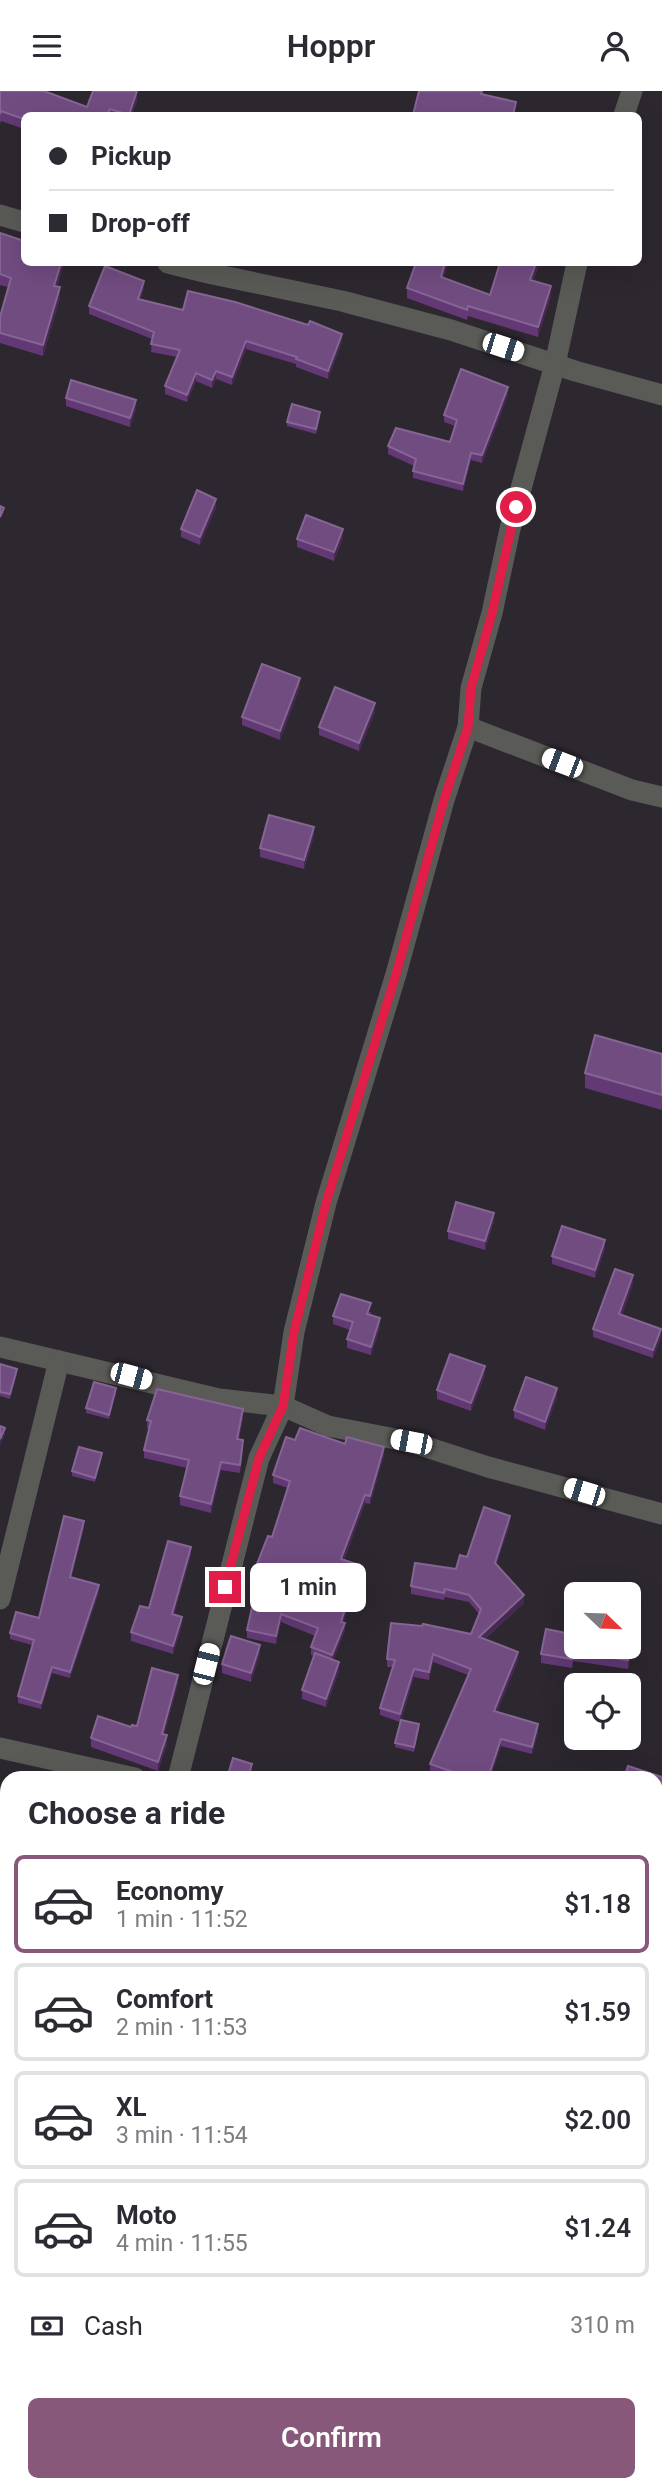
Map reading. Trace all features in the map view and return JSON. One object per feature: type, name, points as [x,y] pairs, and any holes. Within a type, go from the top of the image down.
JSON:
[{"type":"street","points":[[625,112],[632,91]]},
{"type":"street","points":[[0,215],[21,221]]},
{"type":"street","points":[[180,266],[342,302],[451,330],[662,395]]},
{"type":"street","points":[[180,1771],[259,1458],[283,1406],[294,1332],[326,1203],[396,974],[444,800],[468,727],[471,688],[492,613],[510,529],[555,364],[576,266]]},
{"type":"street","points":[[468,727],[632,790],[662,797]]},
{"type":"street","points":[[0,1347],[219,1399],[283,1406],[328,1426],[411,1442],[488,1467],[662,1514]]},
{"type":"street","points":[[0,1599],[59,1361]]},
{"type":"street","points":[[0,1748],[104,1771]]},
{"type":"building","points":[[0,91],[44,91],[87,107],[93,91],[137,91],[130,112],[110,109],[108,112],[21,112],[21,118],[1,111],[0,114]]},
{"type":"building","points":[[419,91],[482,91],[481,94],[516,102],[514,112],[414,112]]},
{"type":"building","points":[[0,233],[21,240],[21,266],[60,266],[54,286],[60,287],[43,345],[0,333],[0,317],[11,278],[0,274]]},
{"type":"building","points":[[105,266],[144,281],[138,299],[183,310],[188,291],[235,302],[308,325],[310,321],[342,334],[328,371],[296,359],[297,357],[246,341],[232,377],[216,371],[212,380],[196,373],[187,395],[165,386],[180,350],[151,344],[154,332],[89,306]]},
{"type":"building","points":[[415,266],[444,266],[441,277],[490,295],[499,266],[535,266],[530,280],[551,286],[538,327],[468,306],[467,310],[407,288]]},
{"type":"building","points":[[461,369],[508,387],[482,455],[471,453],[463,484],[413,471],[416,459],[388,446],[396,428],[450,442],[457,420],[444,415]]},
{"type":"building","points":[[71,380],[136,400],[130,418],[66,398]]},
{"type":"building","points":[[292,404],[320,412],[316,429],[287,422]]},
{"type":"building","points":[[197,490],[216,499],[200,537],[181,529]]},
{"type":"building","points":[[306,515],[343,529],[334,552],[297,539]]},
{"type":"building","points":[[262,664],[300,678],[280,731],[242,717]]},
{"type":"building","points":[[335,687],[375,703],[359,743],[319,727]]},
{"type":"building","points":[[269,815],[314,827],[304,860],[260,848]]},
{"type":"building","points":[[595,1035],[662,1054],[662,1095],[585,1073]]},
{"type":"building","points":[[456,1202],[494,1213],[485,1241],[448,1231]]},
{"type":"building","points":[[562,1226],[605,1240],[595,1270],[552,1256]]},
{"type":"building","points":[[615,1269],[633,1275],[619,1314],[661,1329],[653,1350],[593,1329]]},
{"type":"building","points":[[341,1294],[371,1303],[367,1314],[380,1318],[371,1347],[347,1339],[353,1322],[333,1316]]},
{"type":"building","points":[[450,1354],[485,1366],[471,1403],[437,1390]]},
{"type":"building","points":[[0,1364],[17,1369],[10,1394],[0,1392]]},
{"type":"building","points":[[526,1377],[557,1388],[545,1422],[514,1410]]},
{"type":"building","points":[[94,1382],[116,1388],[109,1415],[86,1408]]},
{"type":"building","points":[[157,1389],[243,1409],[237,1439],[243,1440],[240,1465],[221,1462],[211,1504],[180,1496],[189,1460],[144,1450],[151,1421],[147,1420]]},
{"type":"building","points":[[0,1426],[5,1428],[0,1439]]},
{"type":"building","points":[[300,1428],[345,1444],[347,1437],[384,1447],[370,1496],[365,1495],[341,1559],[359,1565],[341,1622],[345,1623],[332,1655],[311,1647],[318,1628],[281,1614],[276,1636],[247,1630],[259,1576],[253,1574],[268,1536],[272,1537],[290,1481],[273,1475],[286,1437],[295,1440]]},
{"type":"building","points":[[79,1447],[102,1453],[95,1478],[72,1471]]},
{"type":"building","points":[[484,1507],[510,1516],[495,1563],[524,1595],[479,1637],[518,1652],[494,1711],[538,1724],[532,1747],[501,1739],[490,1771],[450,1771],[430,1764],[471,1669],[433,1654],[429,1672],[414,1669],[400,1714],[380,1708],[395,1660],[387,1659],[391,1623],[423,1624],[471,1634],[481,1609],[469,1595],[445,1589],[444,1593],[411,1586],[415,1563],[456,1569],[460,1555],[467,1557]]},
{"type":"building","points":[[64,1516],[84,1521],[70,1577],[99,1585],[70,1672],[52,1667],[41,1703],[18,1696],[34,1640],[10,1633],[16,1612],[39,1618]]},
{"type":"building","points":[[168,1541],[191,1547],[172,1614],[182,1617],[173,1646],[131,1632],[140,1606],[149,1608]]},
{"type":"building","points":[[546,1629],[564,1633],[564,1658],[541,1654]]},
{"type":"building","points":[[231,1636],[260,1645],[251,1673],[222,1664]]},
{"type":"building","points":[[315,1653],[339,1662],[326,1699],[302,1690]]},
{"type":"building","points":[[152,1668],[178,1675],[162,1734],[167,1735],[158,1762],[91,1738],[98,1716],[131,1727],[137,1726]]},
{"type":"building","points":[[401,1720],[419,1724],[414,1747],[395,1743]]},
{"type":"building","points":[[233,1758],[252,1764],[250,1771],[229,1771]]},
{"type":"building","points":[[628,1766],[643,1771],[626,1771]]},
{"type":"route","points":[[225,1587],[259,1458],[283,1406],[294,1332],[326,1203],[396,974],[444,800],[468,727],[471,688],[492,613],[516,507]]}]
